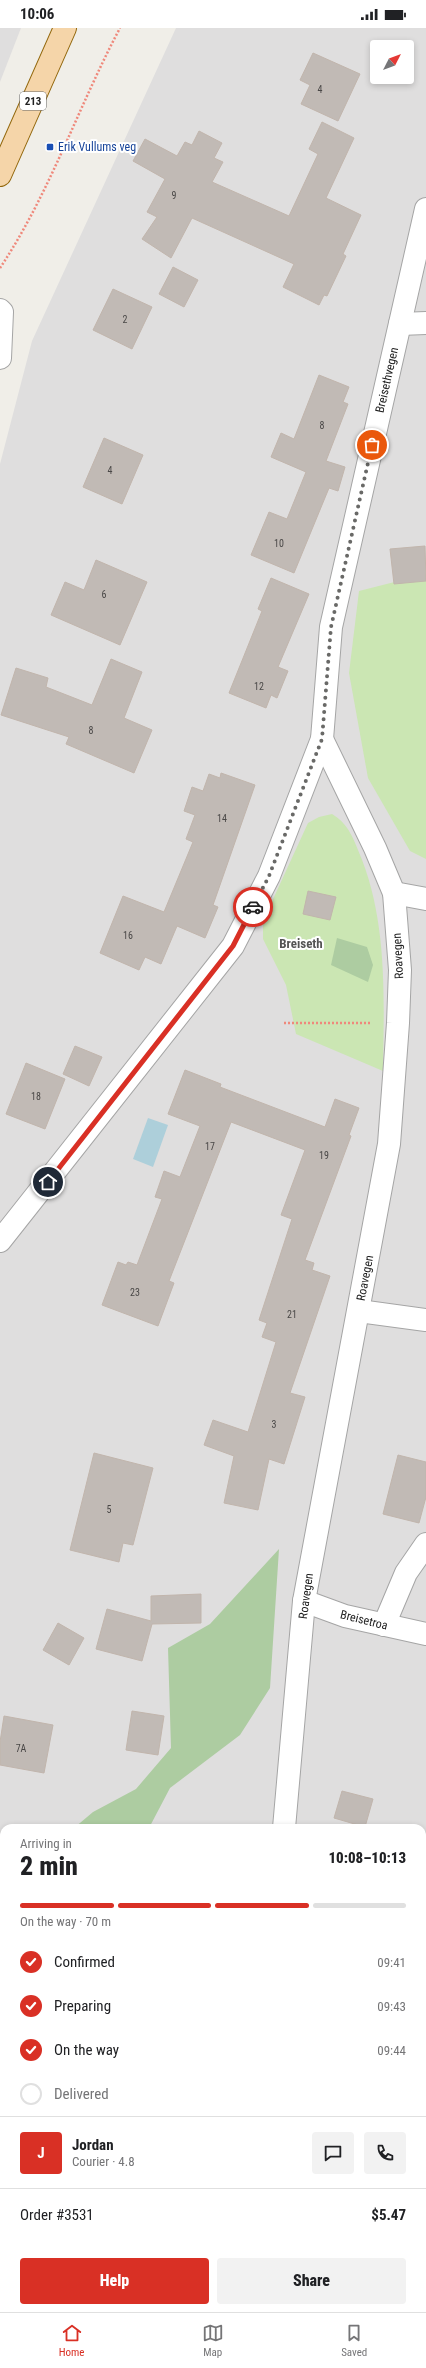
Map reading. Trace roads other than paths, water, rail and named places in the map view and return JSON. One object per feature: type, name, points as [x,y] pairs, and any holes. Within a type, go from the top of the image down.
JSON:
[{"type":"main road","name":"213","points":[[0,174],[65,28]]},
{"type":"street","name":"Breisethvegen","points":[[0,1241],[233,946],[269,876],[322,739],[331,627],[426,209]]},
{"type":"street","points":[[0,310],[2,312],[0,358]]},
{"type":"street","points":[[400,324],[426,323]]},
{"type":"street","name":"Roavegen","points":[[284,1824],[304,1601],[389,1144],[398,1023],[400,970],[394,893],[375,848],[322,739]]},
{"type":"street","points":[[394,893],[426,899]]},
{"type":"street","points":[[359,1311],[426,1320]]},
{"type":"street","points":[[384,1625],[406,1573],[426,1544]]},
{"type":"street","name":"Breisetroa","points":[[304,1601],[345,1616],[426,1634]]},
{"type":"water","points":[[148,1118],[168,1125],[153,1167],[133,1159]]},
{"type":"place","name":"Erik Vullums veg","points":[[50,147]]},
{"type":"district","name":"Breiseth","points":[[301,943]]}]
